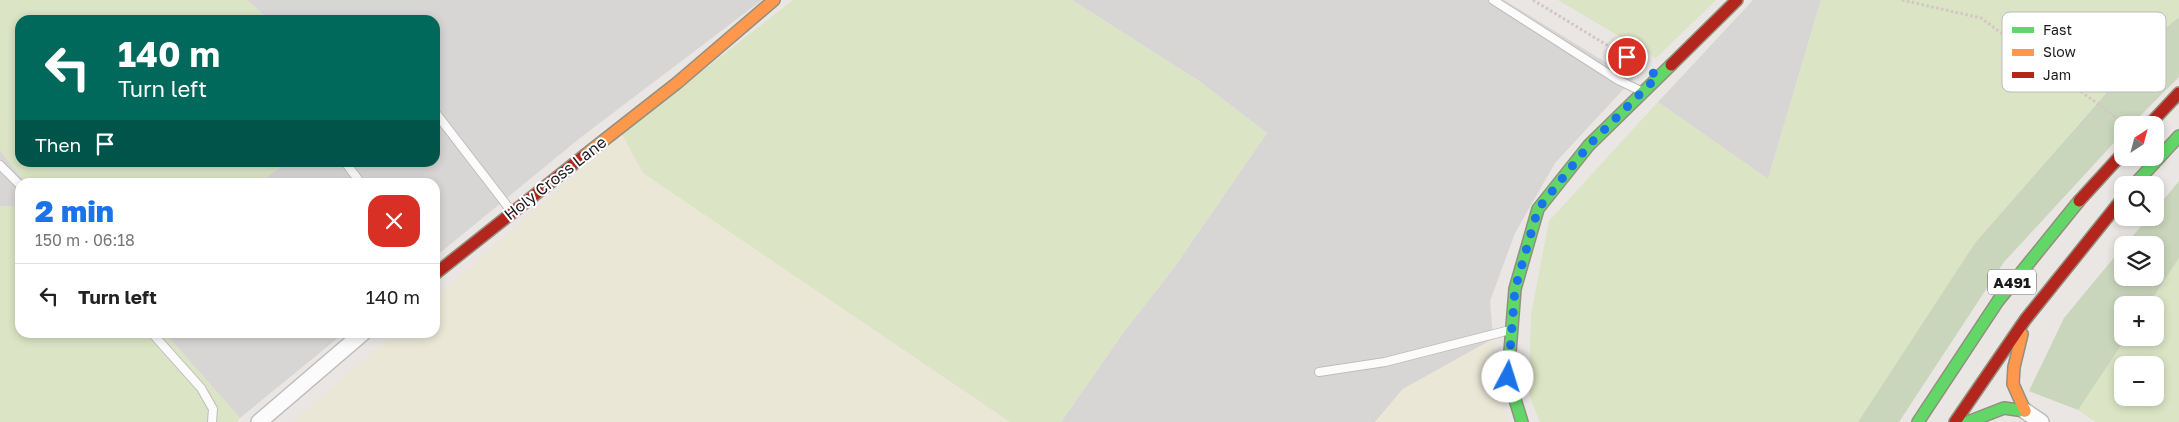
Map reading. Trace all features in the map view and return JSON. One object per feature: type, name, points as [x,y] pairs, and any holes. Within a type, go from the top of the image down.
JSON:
[{"type":"main road","name":"Holy Cross Lane","points":[[440,270],[677,83],[774,0]]},
{"type":"main road","points":[[1522,422],[1508,377],[1515,289],[1538,209],[1589,145],[1737,0]]},
{"type":"main road","points":[[2157,116],[2179,93]]},
{"type":"main road","points":[[2142,176],[2179,136]]},
{"type":"main road","name":"A491","points":[[1918,422],[1998,301],[2066,215],[2114,163]]},
{"type":"main road","name":"A491","points":[[1955,422],[2025,320],[2114,209]]},
{"type":"main road","points":[[2024,411],[2013,384],[2014,367],[2025,320]]},
{"type":"main road","points":[[1968,422],[2004,408],[2024,411]]},
{"type":"street","points":[[259,422],[357,338]]},
{"type":"street","points":[[2024,411],[2041,422]]},
{"type":"lane","points":[[1493,0],[1618,80],[1642,92]]},
{"type":"lane","points":[[440,118],[512,212]]},
{"type":"lane","points":[[0,165],[15,180]]},
{"type":"lane","points":[[349,167],[357,178]]},
{"type":"lane","points":[[1319,372],[1385,362],[1512,330]]},
{"type":"lane","points":[[156,338],[201,388],[213,409],[212,422]]},
{"type":"path","points":[[1533,0],[1658,76]]},
{"type":"path","points":[[1902,0],[1981,18],[2002,33]]},
{"type":"path","points":[[2082,92],[2114,116]]},
{"type":"shaded area","points":[[247,0],[762,0],[580,138],[440,253],[440,178],[265,178],[281,167],[440,167],[440,15],[264,15]]},
{"type":"shaded area","points":[[1072,0],[1504,0],[1633,79],[1555,163],[1515,233],[1490,301],[1493,339],[1403,389],[1375,422],[1061,422],[1126,329],[1173,269],[1267,133],[1199,81]]},
{"type":"shaded area","points":[[1753,0],[1821,0],[1768,179],[1658,102]]},
{"type":"shaded area","points":[[622,134],[643,173],[1010,422],[292,422],[389,338],[440,338],[440,293]]},
{"type":"shaded area","points":[[0,150],[22,178],[15,178],[15,207],[0,206]]},
{"type":"shaded area","points":[[169,338],[338,338],[240,418]]},
{"type":"shaded area","points":[[1493,339],[1502,401],[1508,422],[1375,422],[1403,389]]},
{"type":"green space","points":[[0,0],[247,0],[264,15],[15,15],[15,167],[281,167],[265,178],[22,178],[0,150]]},
{"type":"green space","points":[[793,0],[1072,0],[1199,81],[1267,133],[1173,269],[1126,329],[1061,422],[1010,422],[643,173],[622,134]]},
{"type":"green space","points":[[1558,0],[1716,0],[1656,58]]},
{"type":"green space","points":[[1821,0],[2179,0],[2179,17],[2166,27],[2166,12],[2002,12],[2002,92],[2106,92],[1975,243],[1858,422],[1540,422],[1529,395],[1531,315],[1549,221],[1658,102],[1768,179]]},
{"type":"green space","points":[[2179,17],[2179,77],[2166,90],[2166,28]]},
{"type":"green space","points":[[2107,92],[2164,92],[2140,116],[2114,116],[2114,143],[2004,262],[1899,422],[1858,422],[1975,243]]},
{"type":"green space","points":[[2179,181],[2179,258],[2164,281],[2164,236],[2133,236],[2141,226],[2164,226],[2164,199]]},
{"type":"green space","points":[[0,206],[15,207],[15,338],[169,338],[240,418],[236,422],[0,422]]},
{"type":"green space","points":[[2114,258],[2114,286],[2161,286],[2154,296],[2114,296],[2114,346],[2121,346],[2078,410],[2029,391],[2064,318]]},
{"type":"green space","points":[[2179,258],[2179,422],[2096,422],[2078,410],[2121,346],[2164,346],[2164,296],[2154,296],[2161,286],[2164,286],[2164,281]]},
{"type":"traffic: fast","points":[[1522,422],[1508,377],[1515,289],[1538,209],[1589,145],[1671,65]]},
{"type":"traffic: fast","points":[[2142,176],[2179,136]]},
{"type":"traffic: fast","points":[[1918,422],[1998,301],[2079,201]]},
{"type":"traffic: fast","points":[[1968,422],[2004,408],[2025,411]]},
{"type":"traffic: slow","points":[[585,155],[677,83],[774,0]]},
{"type":"traffic: slow","points":[[2022,334],[2014,367],[2013,384],[2025,411]]},
{"type":"traffic: jam","points":[[1671,65],[1737,0]]},
{"type":"traffic: jam","points":[[2157,116],[2179,93]]},
{"type":"traffic: jam","points":[[440,270],[585,155]]},
{"type":"traffic: jam","points":[[2079,201],[2114,163]]},
{"type":"traffic: jam","points":[[1955,422],[2025,320],[2114,209]]},
{"type":"route","points":[[1508,377],[1515,289],[1538,209],[1589,145],[1658,76],[1627,57]]}]
